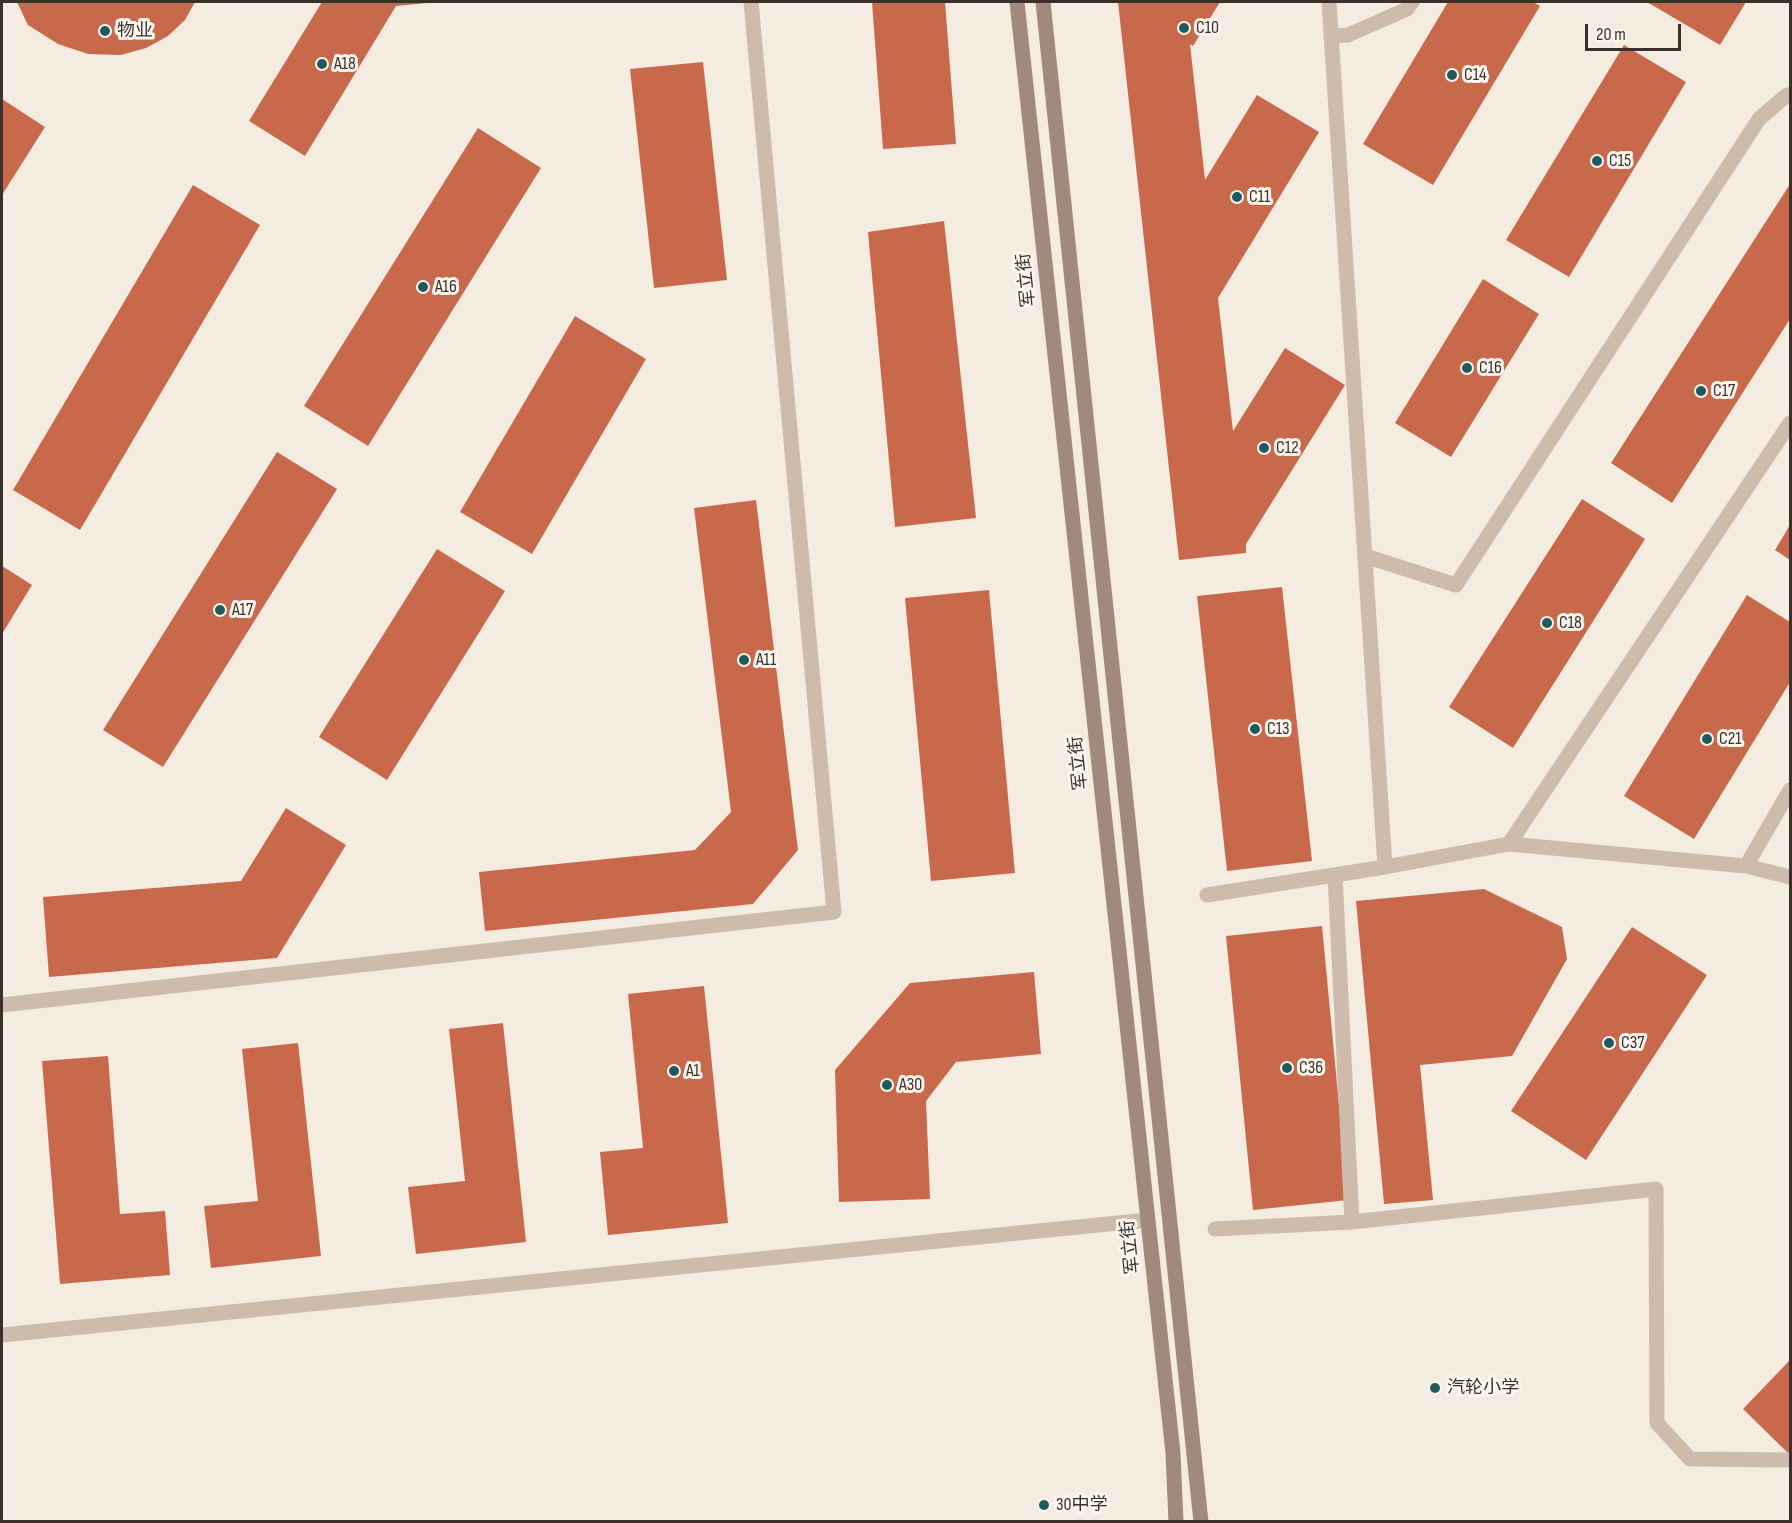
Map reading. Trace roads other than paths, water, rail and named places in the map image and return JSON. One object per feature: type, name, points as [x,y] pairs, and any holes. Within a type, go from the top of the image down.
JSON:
[{"type":"main road","name":"军立街","points":[[1017,2],[1173,1453],[1176,1521]]},
{"type":"main road","points":[[1043,2],[1201,1521]]},
{"type":"street","points":[[2,1005],[834,912],[751,2]]},
{"type":"street","points":[[1329,2],[1385,867]]},
{"type":"street","points":[[1331,36],[1348,35],[1407,9],[1412,2]]},
{"type":"street","points":[[1365,556],[1456,585],[1759,120],[1787,95]]},
{"type":"street","points":[[1509,844],[1791,423]]},
{"type":"street","points":[[1746,866],[1791,790]]},
{"type":"street","points":[[1207,895],[1385,867],[1509,844],[1746,866],[1791,877]]},
{"type":"street","points":[[1335,875],[1352,1222]]},
{"type":"street","points":[[1215,1229],[1352,1222],[1656,1189],[1657,1423],[1690,1459],[1791,1460]]},
{"type":"street","points":[[2,1335],[1148,1220]]},
{"type":"place","name":"C10","points":[[1184,28]]},
{"type":"place","name":"物业","points":[[105,31]]},
{"type":"place","name":"A18","points":[[322,64]]},
{"type":"place","name":"C14","points":[[1452,75]]},
{"type":"place","name":"C15","points":[[1597,161]]},
{"type":"place","name":"C11","points":[[1237,197]]},
{"type":"place","name":"A16","points":[[423,287]]},
{"type":"place","name":"C16","points":[[1467,368]]},
{"type":"place","name":"C17","points":[[1701,391]]},
{"type":"place","name":"C12","points":[[1264,448]]},
{"type":"place","name":"A17","points":[[220,610]]},
{"type":"place","name":"C18","points":[[1547,623]]},
{"type":"place","name":"A11","points":[[744,660]]},
{"type":"place","name":"C13","points":[[1255,729]]},
{"type":"place","name":"C21","points":[[1707,739]]},
{"type":"place","name":"C37","points":[[1609,1043]]},
{"type":"place","name":"C36","points":[[1287,1068]]},
{"type":"place","name":"A1","points":[[674,1071]]},
{"type":"place","name":"A30","points":[[887,1085]]},
{"type":"place","name":"汽轮小学","points":[[1435,1388]]},
{"type":"place","name":"30中学","points":[[1044,1505]]}]
